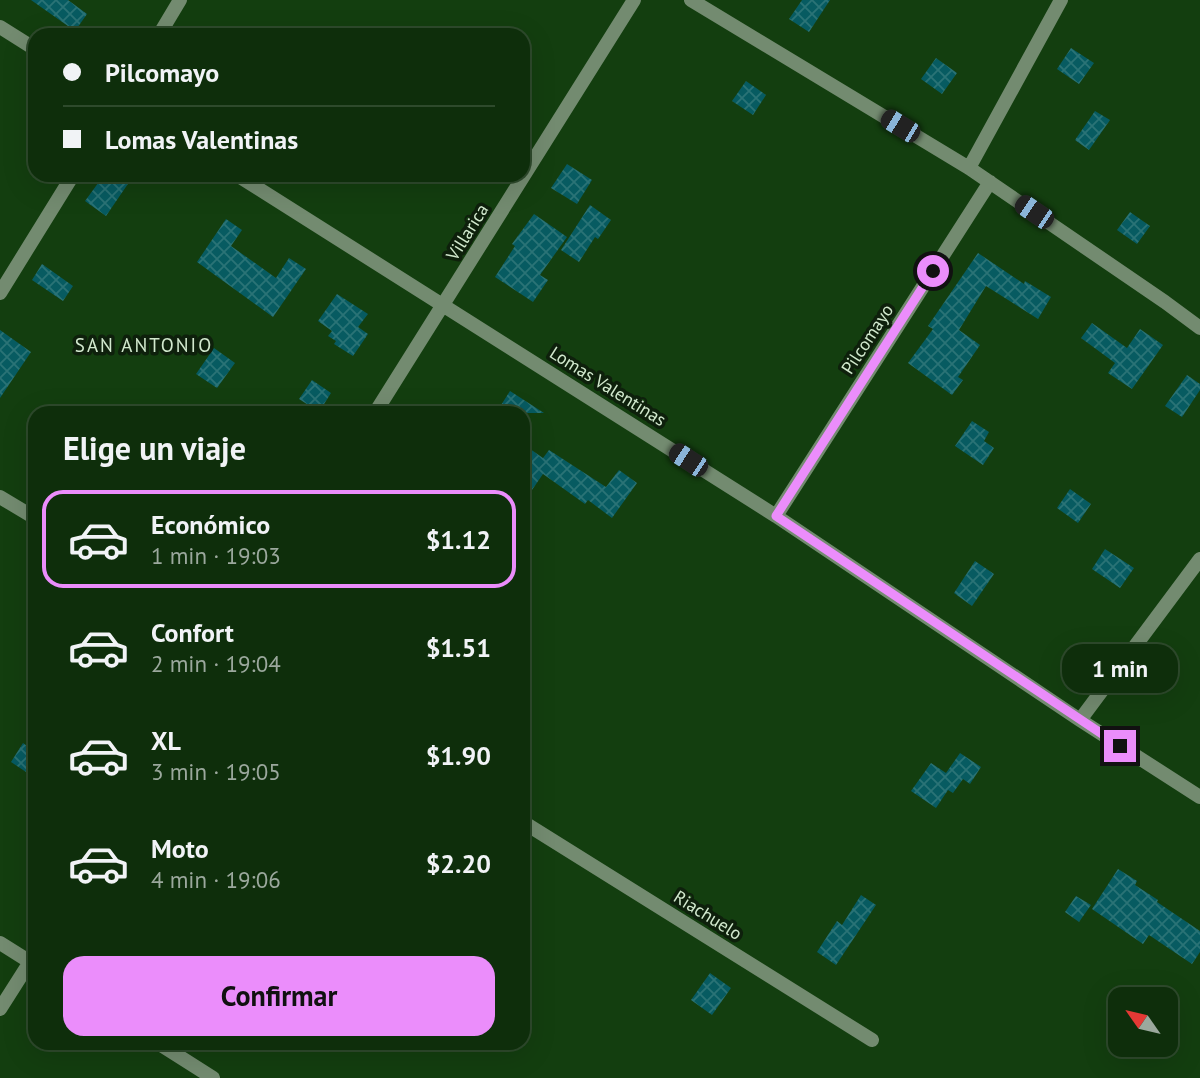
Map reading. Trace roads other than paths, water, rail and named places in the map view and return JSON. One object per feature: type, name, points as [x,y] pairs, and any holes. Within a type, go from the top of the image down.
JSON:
[{"type":"street","points":[[163,28],[180,0]]},
{"type":"street","name":"Villarica","points":[[530,167],[634,0]]},
{"type":"street","points":[[691,0],[969,168],[1200,328]]},
{"type":"street","points":[[969,168],[1061,0]]},
{"type":"street","points":[[0,27],[28,45]]},
{"type":"street","points":[[0,293],[69,182]]},
{"type":"street","name":"Lomas Valentinas","points":[[248,182],[776,516],[1080,720],[1200,797]]},
{"type":"street","name":"Villarica","points":[[379,406],[521,182]]},
{"type":"street","name":"Pilcomayo","points":[[776,516],[990,182]]},
{"type":"street","points":[[0,497],[28,515]]},
{"type":"street","points":[[1080,720],[1200,559]]},
{"type":"street","name":"Riachuelo","points":[[530,826],[872,1040]]},
{"type":"street","points":[[0,943],[28,957]]},
{"type":"street","points":[[0,1009],[28,967]]},
{"type":"street","points":[[169,1050],[213,1078]]},
{"type":"district","name":"SAN ANTONIO","points":[[144,345]]}]
